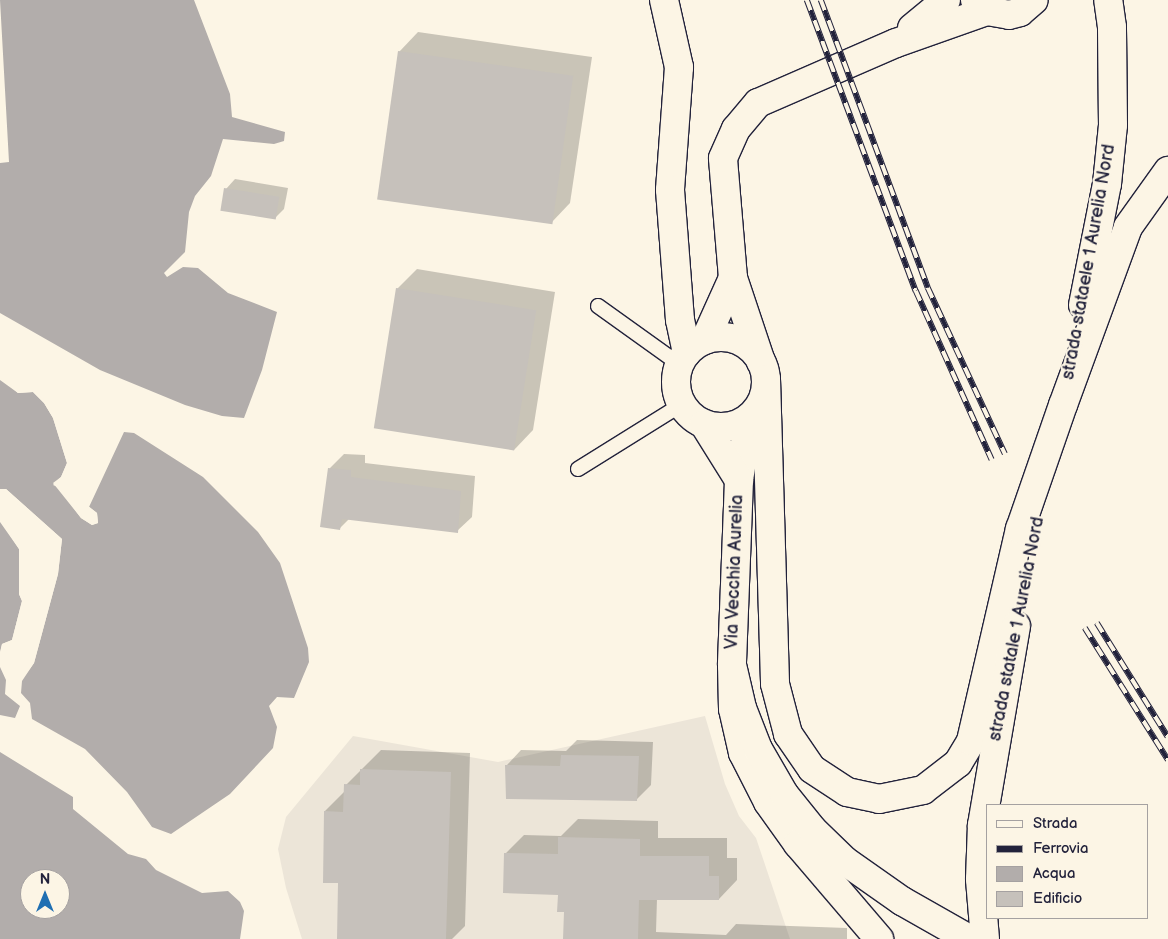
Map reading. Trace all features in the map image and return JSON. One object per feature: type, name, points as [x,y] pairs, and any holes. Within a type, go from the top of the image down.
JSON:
[{"type":"main road","points":[[664,0],[678,67],[670,190],[680,320],[691,352]]},
{"type":"main road","points":[[896,42],[946,0]]},
{"type":"main road","points":[[1034,0],[1020,12],[1009,15],[981,5],[758,103],[736,129],[723,158],[733,278],[764,370],[773,530],[772,627],[778,703],[795,748],[812,769],[847,792],[864,797],[887,798],[923,790],[958,763],[971,741],[1020,529],[1128,227],[1168,171]]},
{"type":"main road","name":"strada stataele 1 Aurelia Nord","points":[[1063,405],[1107,184],[1113,98],[1108,0]]},
{"type":"main road","points":[[691,352],[731,338],[743,343],[764,370],[759,408],[749,418],[719,428],[704,424],[681,405],[676,378],[733,278]]},
{"type":"main road","name":"Via Vecchia Aurelia","points":[[732,665],[739,480],[749,418]]},
{"type":"main road","name":"Via Vecchia Aurelia","points":[[704,424],[739,480]]},
{"type":"main road","name":"strada statale 1 Aurelia Nord","points":[[986,939],[980,879],[982,825],[1011,653],[1055,433]]},
{"type":"main road","points":[[732,665],[733,709],[743,753],[768,802],[798,844],[879,939]]},
{"type":"main road","points":[[732,665],[742,708],[758,749],[784,794],[812,829],[845,862],[902,901],[969,939]]},
{"type":"lane","points":[[598,306],[691,352]]},
{"type":"lane","points":[[578,469],[681,405]]},
{"type":"shaded area","points":[[705,716],[725,784],[739,816],[756,838],[790,939],[302,939],[286,888],[278,849],[286,817],[353,736],[498,762]]},
{"type":"water","points":[[0,0],[194,0],[230,94],[232,117],[285,132],[284,141],[274,144],[223,139],[211,176],[195,196],[189,212],[185,252],[164,273],[167,277],[183,267],[198,268],[228,293],[277,312],[262,370],[244,418],[222,416],[185,405],[100,370],[0,313],[0,163],[9,162]]},
{"type":"water","points":[[0,380],[18,393],[33,392],[44,403],[53,418],[67,463],[61,477],[53,483],[81,518],[92,525],[98,523],[97,513],[89,507],[124,432],[134,433],[203,477],[258,532],[280,563],[308,648],[309,662],[294,698],[277,697],[269,706],[277,727],[273,748],[230,794],[171,834],[152,827],[127,792],[85,749],[32,719],[30,703],[21,693],[22,681],[34,663],[58,574],[62,539],[6,489],[0,489]]},
{"type":"water","points":[[0,522],[19,549],[19,594],[22,601],[12,640],[2,644],[0,652]]},
{"type":"water","points":[[0,667],[6,680],[5,694],[20,706],[15,718],[0,715]]},
{"type":"water","points":[[0,752],[73,797],[73,809],[128,854],[146,859],[156,870],[202,893],[228,891],[240,902],[244,911],[240,939],[0,939]]},
{"type":"pier","points":[[1,378],[19,390],[34,390],[46,402],[55,417],[69,463],[63,479],[56,484],[83,516],[95,521],[87,505],[97,513],[98,523],[92,525],[81,518],[58,487],[53,485],[61,477],[67,463],[53,418],[44,403],[33,392],[18,393]]},
{"type":"pier","points":[[0,489],[6,489],[62,539],[58,574],[34,663],[20,682],[32,662],[56,573],[59,540]]},
{"type":"pier","points":[[0,520],[22,549],[22,594],[25,601],[15,641],[4,646],[0,654],[2,644],[12,640],[22,601],[19,594],[19,549]]},
{"type":"building","points":[[398,51],[573,76],[552,224],[377,200]]},
{"type":"building","points":[[224,188],[279,197],[276,219],[220,211]]},
{"type":"building","points":[[396,288],[536,310],[514,450],[374,428]]},
{"type":"building","points":[[328,468],[351,470],[351,477],[461,491],[458,533],[342,519],[340,530],[320,527]]},
{"type":"building","points":[[561,755],[639,756],[637,801],[506,799],[505,765],[560,766]]},
{"type":"building","points":[[360,769],[451,772],[446,939],[337,939],[338,883],[323,883],[324,811],[343,812],[344,784],[360,785]]},
{"type":"building","points":[[558,837],[640,839],[640,856],[709,856],[709,876],[719,876],[719,900],[639,900],[638,939],[563,939],[564,912],[557,912],[558,895],[503,893],[504,853],[558,854]]},
{"type":"railway","points":[[807,0],[916,291],[992,460]]},
{"type":"railway","points":[[821,0],[928,288],[1005,454]]},
{"type":"railway","points":[[1097,623],[1168,737]]},
{"type":"railway","points":[[1085,628],[1168,760]]}]
